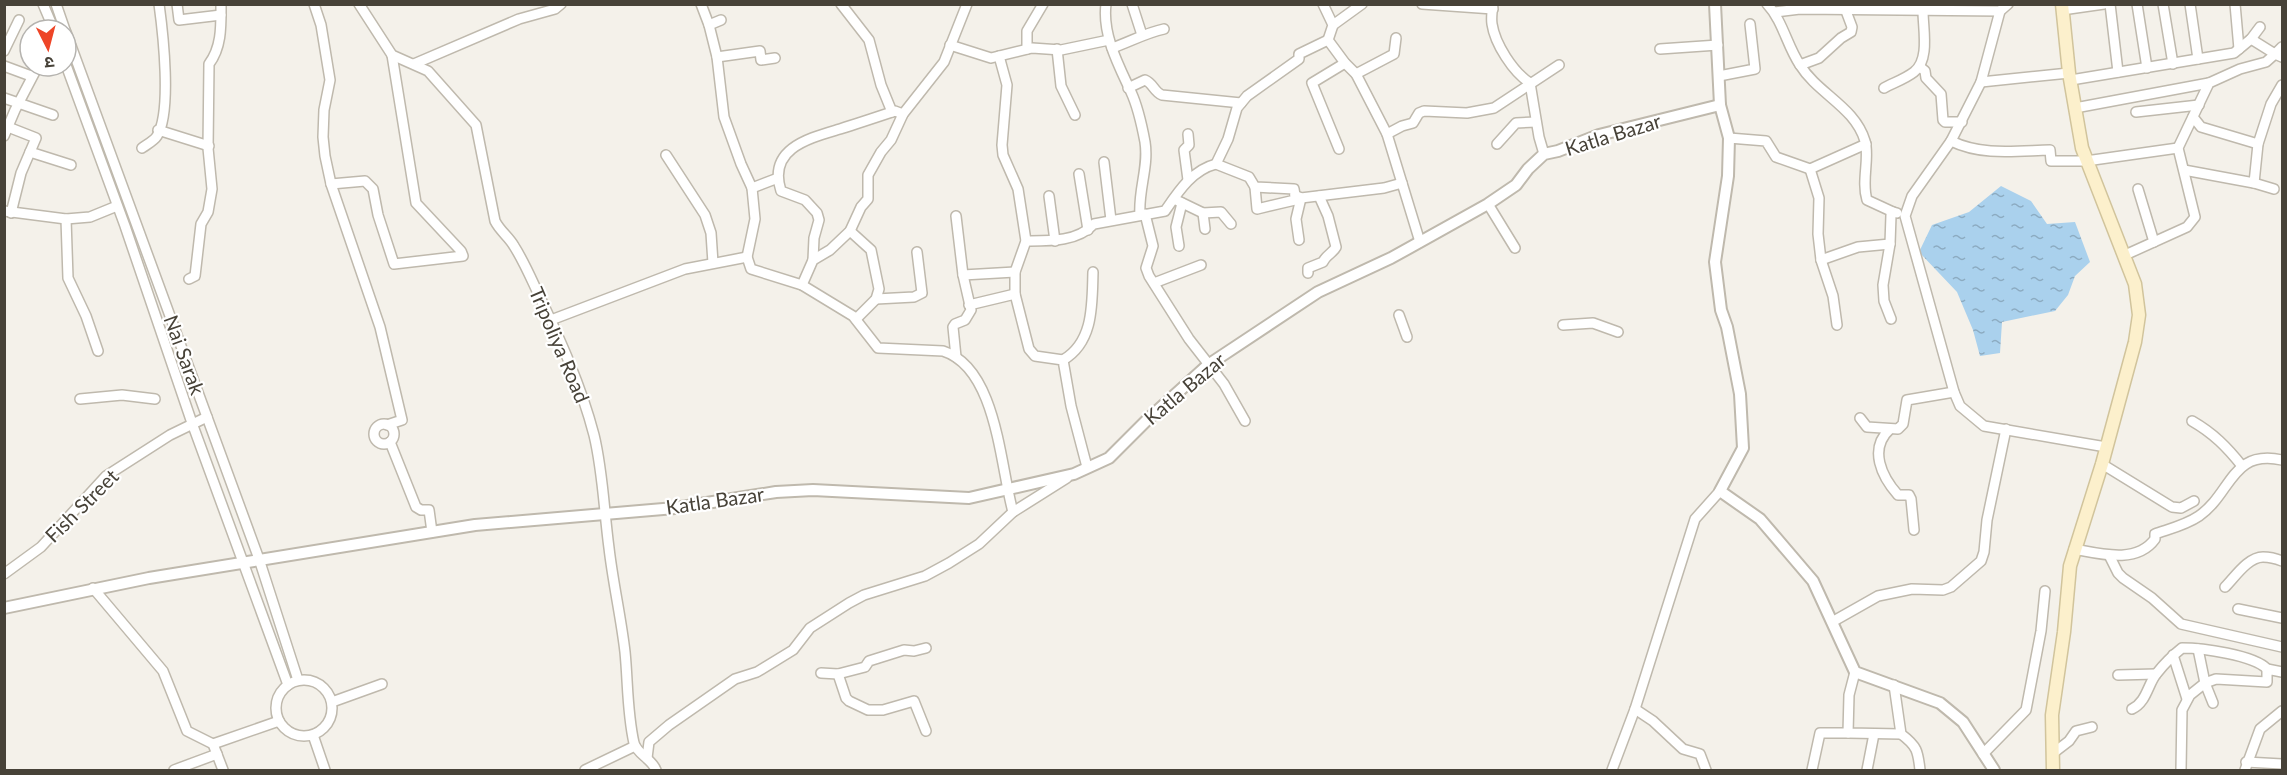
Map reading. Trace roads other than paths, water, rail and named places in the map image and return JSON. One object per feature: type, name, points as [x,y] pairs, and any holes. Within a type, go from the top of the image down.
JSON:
[{"type":"main road","points":[[2053,771],[2052,715],[2064,632],[2070,566],[2102,464],[2135,342],[2139,315],[2125,255],[2082,148],[2070,77],[2062,7]]},
{"type":"street","points":[[43,4],[53,18]]},
{"type":"street","points":[[142,148],[157,136],[166,80],[159,4]]},
{"type":"street","points":[[177,4],[179,20],[220,15]]},
{"type":"street","points":[[189,279],[195,276],[201,224],[208,212],[212,189],[208,146],[209,64],[216,54],[221,4]]},
{"type":"street","points":[[314,4],[321,25],[330,80],[324,110],[323,137],[331,184],[380,327],[402,420],[387,425]]},
{"type":"street","points":[[331,184],[365,181],[373,189],[378,215],[394,264],[463,256],[462,251],[416,203],[392,55],[359,4]]},
{"type":"street","points":[[414,64],[519,19],[555,9],[561,4]]},
{"type":"street","points":[[701,4],[717,57],[724,117],[741,164],[753,188],[754,219],[747,257],[751,269],[802,285],[856,319],[878,348],[943,351],[956,357],[978,383],[992,413],[1012,512]]},
{"type":"street","points":[[841,4],[869,40],[881,86],[892,112]]},
{"type":"street","points":[[813,260],[830,250],[850,231],[861,207],[868,199],[868,176],[880,152],[891,140],[903,114],[944,62],[967,4]]},
{"type":"street","points":[[1027,49],[1027,31],[1043,4]]},
{"type":"street","points":[[1106,4],[1111,44],[1131,91],[1146,152],[1146,166],[1139,200],[1153,246],[1146,268],[1208,365],[1224,384],[1245,421]]},
{"type":"street","points":[[1132,4],[1142,35]]},
{"type":"street","points":[[1323,4],[1334,25]]},
{"type":"street","points":[[1216,164],[1228,139],[1237,108],[1247,96],[1299,60],[1299,54],[1328,40],[1334,25],[1362,4]]},
{"type":"street","points":[[1422,4],[1493,7],[1492,23],[1498,42],[1521,78],[1530,83]]},
{"type":"street","points":[[1612,771],[1635,709],[1695,519],[1720,492],[1743,448],[1740,394],[1727,327],[1721,310],[1715,262],[1728,176],[1729,138],[1719,105],[1715,4]]},
{"type":"street","points":[[1767,4],[1775,12],[1800,65],[1825,94],[1840,105],[1859,125],[1866,144],[1865,198],[1869,203],[1905,216]]},
{"type":"street","points":[[2062,7],[2104,4]]},
{"type":"street","points":[[2110,4],[2118,72]]},
{"type":"street","points":[[2137,4],[2147,68]]},
{"type":"street","points":[[2163,4],[2173,64]]},
{"type":"street","points":[[2190,4],[2198,60]]},
{"type":"street","points":[[2235,4],[2239,49]]},
{"type":"street","points":[[1775,12],[1800,9],[1923,11],[2004,8],[1981,82],[1962,122],[1912,196],[1905,216],[1954,392],[1960,406],[1984,426],[2106,447]]},
{"type":"street","points":[[1800,65],[1819,58],[1837,41],[1851,33],[1852,27],[1846,11]]},
{"type":"street","points":[[1884,88],[1920,67],[1923,50],[1923,11]]},
{"type":"street","points":[[709,25],[722,20]]},
{"type":"street","points":[[4,51],[18,24]]},
{"type":"street","points":[[1719,76],[1755,69],[1750,24]]},
{"type":"street","points":[[1981,82],[2118,72],[2234,53],[2251,39],[2260,27]]},
{"type":"street","points":[[950,45],[991,58],[1037,47],[1057,49],[1111,44],[1164,29]]},
{"type":"street","points":[[1356,74],[1394,54],[1396,38]]},
{"type":"street","points":[[2251,39],[2280,53]]},
{"type":"street","points":[[1328,40],[1356,74],[1387,134],[1420,242]]},
{"type":"street","points":[[1660,49],[1718,45]]},
{"type":"street","points":[[1057,49],[1061,86],[1074,115]]},
{"type":"street","points":[[717,57],[760,51],[761,60],[775,58]]},
{"type":"street","points":[[2075,108],[2209,83],[2240,69],[2266,62],[2280,53]]},
{"type":"street","name":"Tripoliya Road","points":[[392,55],[428,71],[476,125],[495,221],[499,229],[514,244],[551,320],[590,421],[598,456],[612,568],[620,604],[627,705],[635,746]]},
{"type":"street","points":[[999,56],[1007,85],[1002,145],[1018,189],[1026,241],[1015,272],[1015,294],[1029,348],[1035,356],[1063,360],[1073,354],[1084,339],[1092,311],[1093,272]]},
{"type":"street","points":[[1339,149],[1312,83],[1345,63]]},
{"type":"street","points":[[1387,134],[1413,123],[1419,113],[1424,111],[1467,113],[1494,108],[1559,65]]},
{"type":"street","points":[[4,66],[34,72],[5,133],[36,138],[8,212],[66,219],[90,217],[117,206]]},
{"type":"street","points":[[1920,67],[1927,79],[1941,94],[1943,120],[1962,122]]},
{"type":"street","name":"Nai Sarak","points":[[78,74],[135,221],[259,559],[298,680]]},
{"type":"street","points":[[71,78],[125,226],[192,423],[288,685]]},
{"type":"street","points":[[1128,88],[1145,80],[1150,82],[1156,92],[1162,95],[1241,103]]},
{"type":"street","points":[[1530,83],[1544,154]]},
{"type":"street","points":[[2125,255],[2187,227],[2195,217],[2178,148],[2209,83]]},
{"type":"street","points":[[2254,183],[2258,144],[2271,104],[2283,85]]},
{"type":"street","points":[[4,98],[52,115]]},
{"type":"street","name":"Katla Bazar","points":[[4,608],[93,588],[475,525],[675,508],[776,492],[813,490],[969,498],[1074,474],[1108,458],[1208,365],[1318,292],[1391,258],[1488,204],[1516,185],[1528,169],[1544,154],[1599,135],[1719,105]]},
{"type":"street","points":[[2136,112],[2199,105]]},
{"type":"street","points":[[802,285],[813,260],[814,238],[819,220],[817,213],[805,200],[782,193],[778,178],[781,162],[799,143],[892,112],[903,114]]},
{"type":"street","points":[[2193,117],[2201,127],[2258,144]]},
{"type":"street","points":[[1497,144],[1516,123],[1536,122]]},
{"type":"street","points":[[158,130],[208,146]]},
{"type":"street","points":[[1188,135],[1189,145],[1184,150],[1188,180]]},
{"type":"street","points":[[1729,138],[1766,141],[1776,157],[1810,169],[1866,144]]},
{"type":"street","points":[[1951,141],[1982,152],[2050,150],[2051,161],[2086,162],[2178,148]]},
{"type":"street","points":[[30,152],[71,165]]},
{"type":"street","points":[[666,155],[705,214],[711,233],[713,263]]},
{"type":"street","points":[[1104,162],[1111,220]]},
{"type":"street","points":[[1026,241],[1054,241],[1088,230],[1094,224],[1165,211],[1178,201],[1188,180],[1204,168],[1216,164],[1249,177],[1255,187],[1257,209],[1295,200],[1298,197],[1384,188],[1402,183]]},
{"type":"street","points":[[1810,169],[1819,198],[1818,234],[1821,260],[1833,296],[1837,325]]},
{"type":"street","points":[[2184,170],[2274,189]]},
{"type":"street","points":[[1078,174],[1088,230]]},
{"type":"street","points":[[753,188],[778,178]]},
{"type":"street","points":[[1255,187],[1294,189],[1300,211],[1296,219],[1299,240]]},
{"type":"street","points":[[2138,189],[2154,242]]},
{"type":"street","points":[[1049,196],[1054,241]]},
{"type":"street","points":[[1308,273],[1308,268],[1323,262],[1336,247],[1328,216],[1319,196]]},
{"type":"street","points":[[1178,201],[1203,213],[1221,212],[1231,224]]},
{"type":"street","points":[[1178,201],[1179,222],[1176,227],[1179,246]]},
{"type":"street","points":[[1488,204],[1515,248]]},
{"type":"street","points":[[1891,319],[1884,301],[1883,285],[1890,244],[1890,220],[1893,212]]},
{"type":"street","points":[[1203,213],[1205,229]]},
{"type":"street","points":[[956,216],[970,310],[968,317],[953,327],[956,357]]},
{"type":"street","points":[[66,219],[68,278],[90,326],[98,351]]},
{"type":"street","points":[[125,226],[135,221]]},
{"type":"street","points":[[850,231],[873,253],[879,289],[876,299],[856,319]]},
{"type":"street","points":[[1821,260],[1858,247],[1890,244]]},
{"type":"street","points":[[876,299],[914,297],[922,293],[917,252]]},
{"type":"street","points":[[551,320],[685,269],[747,257]]},
{"type":"street","points":[[1154,283],[1201,265]]},
{"type":"street","points":[[963,275],[1015,272]]},
{"type":"street","points":[[969,305],[1015,294]]},
{"type":"street","points":[[1399,315],[1407,337]]},
{"type":"street","points":[[1563,325],[1596,324],[1618,332]]},
{"type":"street","points":[[1063,360],[1071,406],[1087,467]]},
{"type":"street","points":[[1860,418],[1867,427],[1901,428],[1907,400],[1954,392]]},
{"type":"street","points":[[80,399],[123,395],[155,399]]},
{"type":"street","name":"Fish Street","points":[[4,574],[41,547],[106,476],[192,423],[207,417]]},
{"type":"street","points":[[2192,421],[2225,444],[2242,466]]},
{"type":"street","points":[[390,442],[381,444],[374,437],[376,427],[382,424],[392,427],[394,434],[390,442],[416,507],[420,510],[429,510],[432,532]]},
{"type":"street","points":[[1890,429],[1881,437],[1880,464],[1886,482],[1898,495],[1909,495],[1914,530]]},
{"type":"street","points":[[1832,622],[1878,596],[1912,588],[1943,590],[1951,587],[1981,561],[2006,429]]},
{"type":"street","points":[[2074,549],[2109,555],[2129,554],[2147,549],[2155,539],[2155,534],[2199,516],[2242,466],[2257,459],[2283,460]]},
{"type":"street","points":[[2102,464],[2172,507],[2181,508],[2194,501]]},
{"type":"street","points":[[647,758],[649,742],[669,725],[735,679],[757,672],[793,650],[810,628],[864,595],[932,573],[979,544],[1012,512],[1074,474]]},
{"type":"street","points":[[1720,492],[1760,519],[1813,581],[1855,672],[1849,695],[1848,733]]},
{"type":"street","points":[[2109,555],[2123,578],[2152,598],[2181,624],[2283,647]]},
{"type":"street","points":[[2225,587],[2257,558],[2283,561]]},
{"type":"street","points":[[93,588],[163,671],[188,731],[213,744],[223,771]]},
{"type":"street","points":[[1983,754],[2026,710],[2041,631],[2045,591]]},
{"type":"street","points":[[2238,609],[2283,618]]},
{"type":"street","points":[[821,673],[838,674],[866,667],[869,661],[900,651],[926,648]]},
{"type":"street","points":[[2132,709],[2136,708],[2150,688],[2156,674],[2182,648],[2254,660],[2263,664],[2267,669],[2267,682],[2216,679],[2205,683],[2187,699],[2182,710],[2181,771]]},
{"type":"street","points":[[2198,649],[2205,683],[2213,703]]},
{"type":"street","points":[[2173,655],[2187,699]]},
{"type":"street","points":[[2267,669],[2283,672]]},
{"type":"street","points":[[1855,672],[1940,703],[1963,722],[1994,771]]},
{"type":"street","points":[[838,674],[846,698],[868,710],[884,710],[914,701],[926,731]]},
{"type":"street","points":[[2118,675],[2156,674]]},
{"type":"street","points":[[298,680],[309,680],[317,682],[329,694],[332,702],[331,718],[321,731],[313,735],[297,736],[290,733],[279,721],[276,705],[278,697],[288,685],[298,680]]},
{"type":"street","points":[[332,702],[382,684]]},
{"type":"street","points":[[1894,685],[1901,734]]},
{"type":"street","points":[[1635,709],[1653,721],[1683,749],[1700,754],[1706,771]]},
{"type":"street","points":[[2282,713],[2260,729],[2246,766],[2283,764]]},
{"type":"street","points":[[213,744],[279,721]]},
{"type":"street","points":[[2052,754],[2069,741],[2076,731],[2092,727]]},
{"type":"street","points":[[1812,771],[1820,733],[1901,734],[1914,743],[1919,757],[1920,771]]},
{"type":"street","points":[[1866,771],[1874,734]]},
{"type":"street","points":[[313,735],[325,771]]},
{"type":"street","points":[[585,771],[635,746],[654,765],[656,771]]},
{"type":"street","points":[[174,771],[217,754]]},
{"type":"water","points":[[2001,186],[2031,201],[2047,224],[2075,222],[2090,262],[2075,276],[2068,295],[2055,311],[2002,322],[2000,353],[1980,356],[1973,330],[1957,292],[1919,252],[1932,225],[1969,212]]}]
